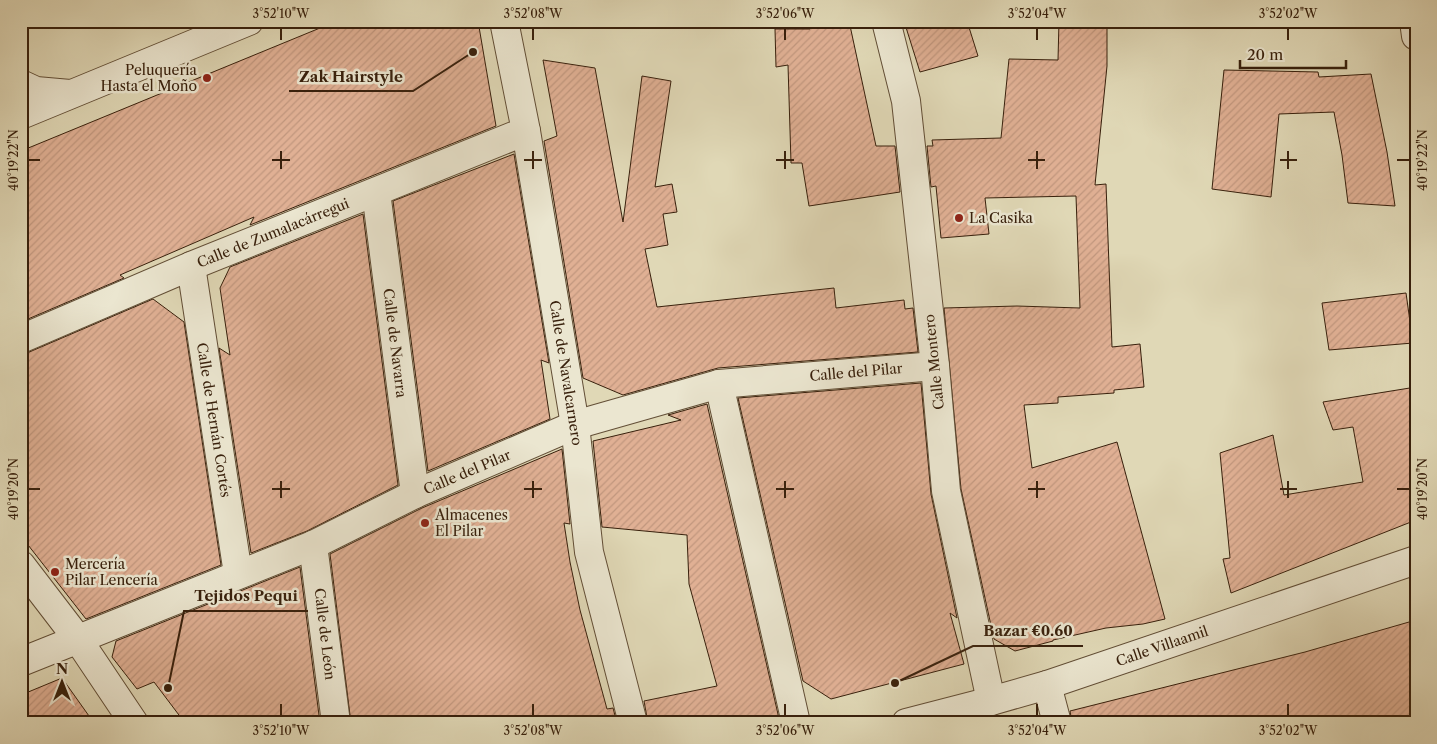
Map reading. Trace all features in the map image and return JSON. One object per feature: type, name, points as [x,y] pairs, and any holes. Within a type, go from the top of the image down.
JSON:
[{"type":"street","points":[[21,115],[249,21]]},
{"type":"street","name":"Calle de Navalcarnero","points":[[504,21],[526,130],[575,425],[589,552],[633,723]]},
{"type":"street","name":"Calle Montero","points":[[886,21],[906,101],[935,366],[946,491],[991,702]]},
{"type":"street","points":[[1414,21],[1416,36]]},
{"type":"street","points":[[21,84],[36,91],[72,94]]},
{"type":"street","name":"Calle de Zumalacárregui","points":[[21,339],[191,266],[526,130]]},
{"type":"street","name":"Calle de Navarra","points":[[376,192],[415,494]]},
{"type":"street","name":"Calle de Hernán Cortés","points":[[191,266],[238,574]]},
{"type":"street","name":"Calle del Pilar","points":[[21,662],[313,544],[415,494],[575,425],[719,384],[935,366]]},
{"type":"street","points":[[719,384],[796,723]]},
{"type":"street","name":"Calle de León","points":[[313,544],[336,723]]},
{"type":"street","name":"Calle Villaamil","points":[[906,723],[991,702],[1047,685],[1416,560]]},
{"type":"street","points":[[21,565],[77,638],[134,723]]},
{"type":"street","points":[[1047,685],[1057,723]]},
{"type":"building","points":[[337,21],[478,21],[496,126],[250,225],[254,217],[120,275],[124,278],[21,322],[21,151]]},
{"type":"building","points":[[808,21],[849,21],[876,146],[895,146],[900,192],[809,206],[802,163],[791,163],[788,65],[776,67],[775,29],[810,29]]},
{"type":"building","points":[[904,21],[967,21],[978,56],[920,72]]},
{"type":"building","points":[[1059,21],[1107,21],[1107,66],[1095,185],[1106,184],[1112,347],[1140,344],[1144,387],[1114,390],[1114,393],[1058,397],[1058,403],[1024,405],[1032,468],[1117,442],[1165,619],[1143,624],[1106,628],[1015,651],[994,639],[961,489],[944,308],[1017,306],[1080,308],[1076,196],[985,198],[989,234],[941,238],[936,186],[931,187],[927,146],[933,146],[932,140],[1001,138],[1009,59],[1058,60]]},
{"type":"building","points":[[543,60],[595,68],[623,222],[642,76],[671,81],[655,187],[672,184],[677,212],[663,214],[668,245],[645,249],[657,307],[834,288],[836,308],[904,300],[905,309],[913,308],[918,352],[718,368],[623,395],[583,378],[544,141],[557,136]]},
{"type":"building","points":[[1224,70],[1318,72],[1319,77],[1371,74],[1387,152],[1395,206],[1348,203],[1334,112],[1279,114],[1271,197],[1212,189]]},
{"type":"building","points":[[514,154],[549,363],[541,360],[550,419],[428,471],[393,201]]},
{"type":"building","points":[[363,214],[398,485],[307,531],[251,553],[219,348],[230,355],[220,288],[230,267]]},
{"type":"building","points":[[1406,293],[1413,343],[1329,350],[1322,303]]},
{"type":"building","points":[[153,299],[184,322],[221,565],[86,619],[21,536],[21,354]]},
{"type":"building","points":[[921,383],[931,494],[957,618],[950,613],[964,664],[831,699],[803,681],[738,398]]},
{"type":"building","points":[[1416,387],[1416,520],[1231,593],[1223,559],[1230,558],[1220,453],[1273,435],[1284,495],[1363,482],[1353,427],[1333,430],[1323,402]]},
{"type":"building","points":[[707,404],[780,723],[648,723],[644,701],[717,686],[689,584],[687,535],[602,527],[593,441],[681,420],[668,415]]},
{"type":"building","points":[[562,449],[570,524],[564,523],[570,562],[580,610],[607,709],[613,708],[617,723],[351,723],[330,554],[422,508]]},
{"type":"building","points":[[300,567],[320,723],[185,723],[154,682],[137,689],[112,657],[116,641]]},
{"type":"building","points":[[1416,620],[1416,723],[1072,723],[1070,711],[1305,652]]},
{"type":"building","points":[[62,678],[94,723],[21,723],[21,695]]},
{"type":"place","name":"Zak Hairstyle","points":[[473,52]]},
{"type":"place","name":"Peluquería Hasta el Moño","points":[[207,78]]},
{"type":"place","name":"La Casika","points":[[959,218]]},
{"type":"place","name":"Almacenes El Pilar","points":[[425,523]]},
{"type":"place","name":"Mercería Pilar Lencería","points":[[55,572]]},
{"type":"place","name":"Bazar €0.60","points":[[895,683]]},
{"type":"place","name":"Tejidos Pequi","points":[[168,688]]}]
